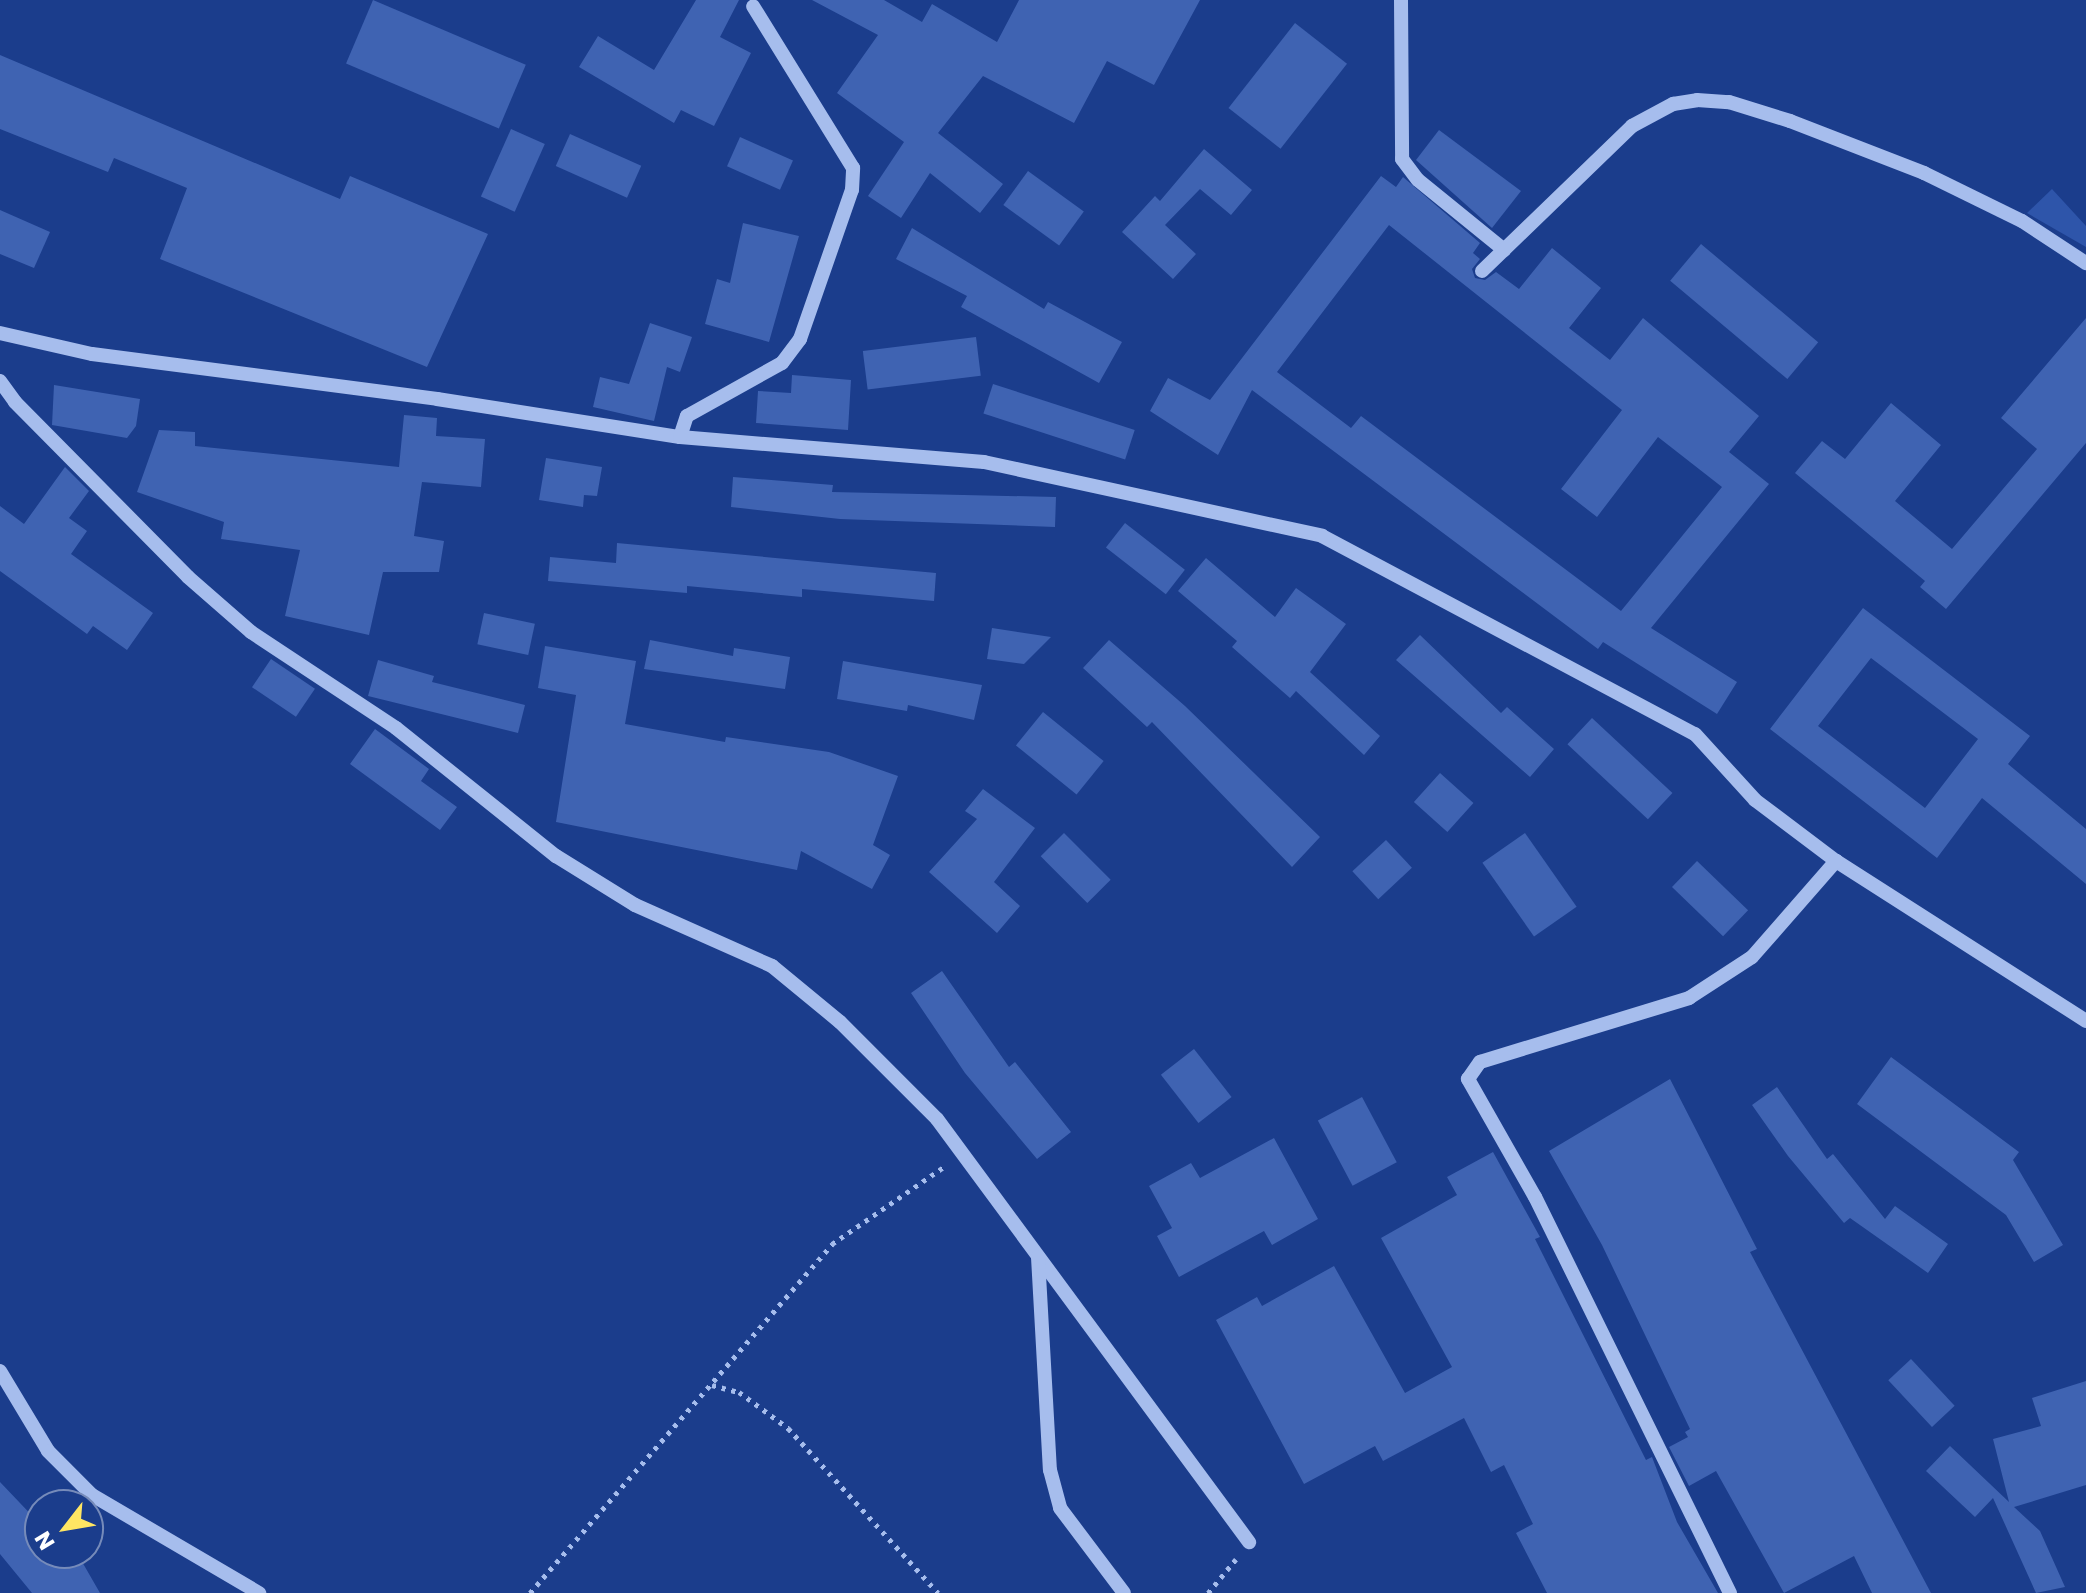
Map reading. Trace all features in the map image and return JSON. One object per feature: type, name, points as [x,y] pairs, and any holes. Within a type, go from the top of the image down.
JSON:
[{"type":"street","points":[[1401,0],[1402,159],[1418,180],[1504,250]]},
{"type":"street","points":[[680,437],[687,416],[782,363],[800,339],[852,190],[853,168],[753,6]]},
{"type":"street","points":[[1482,271],[1632,126],[1673,104],[1697,100],[1729,102],[1790,121],[1924,173],[2022,221],[2086,263]]},
{"type":"street","points":[[0,333],[92,354],[437,399],[680,437],[984,462],[1322,536],[1695,734],[1755,800],[1836,861],[2083,1013]]},
{"type":"street","points":[[0,381],[15,402],[177,566],[251,632],[396,728],[556,856],[635,905],[772,966],[840,1022],[937,1119],[1249,1542]]},
{"type":"street","points":[[1730,1593],[1535,1197],[1468,1079],[1480,1062],[1689,998],[1752,957],[1836,861]]},
{"type":"street","points":[[1038,1257],[1050,1470],[1060,1508],[1124,1593]]},
{"type":"street","points":[[0,1371],[48,1451],[92,1495],[259,1593]]},
{"type":"path","points":[[530,1593],[832,1244],[963,1155]]},
{"type":"path","points":[[712,1385],[739,1392],[788,1428],[938,1593]]},
{"type":"path","points":[[1208,1593],[1249,1542]]},
{"type":"shaded area","points":[[2052,189],[2086,226],[2086,247],[2027,213]]},
{"type":"building","points":[[373,0],[526,65],[499,128],[346,64]]},
{"type":"building","points":[[696,0],[739,0],[720,37],[751,53],[714,126],[681,110],[674,123],[579,67],[598,36],[654,70]]},
{"type":"building","points":[[812,0],[884,0],[922,22],[932,4],[997,42],[1019,0],[1200,0],[1154,85],[1107,61],[1074,123],[983,76],[938,133],[1003,184],[980,213],[930,173],[901,218],[868,196],[904,142],[837,93],[878,35]]},
{"type":"building","points":[[1295,23],[1347,64],[1281,149],[1229,108]]},
{"type":"building","points":[[0,55],[340,199],[350,176],[488,234],[427,367],[160,259],[187,188],[114,158],[108,172],[0,129]]},
{"type":"building","points":[[511,129],[545,144],[515,212],[481,197]]},
{"type":"building","points":[[1439,130],[1521,191],[1492,228],[1416,160]]},
{"type":"building","points":[[570,134],[641,166],[627,198],[556,166]]},
{"type":"building","points":[[740,137],[793,161],[780,190],[727,166]]},
{"type":"building","points":[[1204,149],[1252,190],[1231,215],[1200,189],[1165,225],[1196,254],[1173,279],[1122,232],[1155,196],[1160,201]]},
{"type":"building","points":[[1028,171],[1084,212],[1059,246],[1003,205]]},
{"type":"building","points":[[1381,176],[1396,187],[1403,177],[1480,243],[1473,253],[1480,259],[1472,269],[1475,278],[1485,280],[1496,272],[1519,289],[1552,248],[1601,288],[1569,328],[1610,360],[1643,318],[1759,416],[1729,452],[1769,484],[1651,628],[1737,682],[1717,714],[1603,642],[1598,649],[1252,390],[1218,455],[1150,411],[1168,378],[1210,400]],"holes":[[[1389,225],[1622,410],[1561,489],[1597,517],[1658,437],[1722,487],[1621,611],[1361,416],[1351,428],[1277,372]]]},
{"type":"building","points":[[0,210],[50,232],[34,268],[0,254]]},
{"type":"building","points":[[743,223],[799,236],[769,342],[705,324],[717,279],[730,283]]},
{"type":"building","points":[[912,228],[1044,309],[1048,302],[1122,342],[1099,383],[961,307],[967,296],[896,259]]},
{"type":"building","points":[[1701,244],[1818,342],[1787,379],[1670,281]]},
{"type":"building","points":[[2086,318],[2086,443],[1946,609],[1920,587],[1925,581],[1795,473],[1822,441],[1845,459],[1891,403],[1941,445],[1895,501],[1952,549],[2037,449],[2001,418]]},
{"type":"building","points":[[650,323],[692,337],[680,372],[667,367],[654,421],[593,407],[600,377],[629,384]]},
{"type":"building","points":[[976,337],[981,376],[868,390],[863,351]]},
{"type":"building","points":[[792,375],[851,380],[848,430],[756,423],[758,391],[791,393]]},
{"type":"building","points":[[993,384],[1135,430],[1125,460],[983,413]]},
{"type":"building","points":[[54,385],[140,399],[136,426],[127,438],[52,425]]},
{"type":"building","points":[[404,415],[437,418],[436,436],[485,439],[481,487],[422,482],[414,536],[444,541],[439,572],[383,572],[369,635],[285,616],[300,550],[221,539],[224,522],[137,492],[159,430],[195,432],[195,446],[399,467]]},
{"type":"building","points":[[546,458],[602,467],[597,496],[584,495],[583,507],[539,500]]},
{"type":"building","points":[[65,467],[89,491],[69,518],[87,531],[71,554],[153,613],[127,650],[93,626],[87,634],[0,571],[0,506],[24,524]]},
{"type":"building","points":[[733,477],[833,485],[832,492],[1056,497],[1055,527],[840,519],[731,507]]},
{"type":"building","points":[[1125,523],[1185,570],[1166,594],[1106,547]]},
{"type":"building","points":[[617,543],[936,573],[934,601],[802,589],[802,597],[687,586],[687,593],[548,581],[550,557],[616,563]]},
{"type":"building","points":[[1206,558],[1275,617],[1296,588],[1346,624],[1310,672],[1380,736],[1364,755],[1296,691],[1290,698],[1232,647],[1237,641],[1178,591]]},
{"type":"building","points":[[1863,608],[2030,736],[2008,764],[2086,829],[2086,884],[1982,798],[1937,858],[1770,729]],"holes":[[[1871,658],[1978,739],[1925,808],[1818,726]]]},
{"type":"building","points":[[484,613],[535,624],[528,655],[477,644]]},
{"type":"building","points":[[992,628],[1051,637],[1024,664],[987,659]]},
{"type":"building","points":[[1420,635],[1501,713],[1507,707],[1554,749],[1530,777],[1396,660]]},
{"type":"building","points":[[650,640],[733,656],[734,648],[790,657],[785,689],[644,669]]},
{"type":"building","points":[[1109,640],[1185,706],[1320,837],[1292,867],[1152,722],[1147,727],[1083,668]]},
{"type":"building","points":[[545,646],[636,661],[625,724],[725,742],[726,737],[829,752],[898,776],[873,845],[890,855],[872,889],[801,851],[797,870],[556,822],[576,695],[538,688]]},
{"type":"building","points":[[271,659],[315,689],[296,717],[252,687]]},
{"type":"building","points":[[378,660],[434,676],[432,682],[525,705],[518,733],[368,696]]},
{"type":"building","points":[[843,661],[982,685],[974,720],[908,705],[907,711],[837,699]]},
{"type":"building","points":[[1043,712],[1104,761],[1077,795],[1016,745]]},
{"type":"building","points":[[1592,718],[1672,793],[1648,819],[1567,744]]},
{"type":"building","points":[[375,729],[429,769],[421,781],[457,807],[440,830],[350,764]]},
{"type":"building","points":[[1440,773],[1473,803],[1447,832],[1414,802]]},
{"type":"building","points":[[983,789],[1035,828],[994,882],[1020,906],[997,933],[929,872],[977,819],[965,811]]},
{"type":"building","points":[[1064,833],[1111,880],[1087,903],[1041,856]]},
{"type":"building","points":[[1525,833],[1577,907],[1534,937],[1482,863]]},
{"type":"building","points":[[1386,840],[1412,868],[1378,899],[1352,871]]},
{"type":"building","points":[[1697,861],[1748,910],[1723,936],[1672,887]]},
{"type":"building","points":[[942,971],[1009,1067],[1015,1062],[1071,1132],[1037,1159],[965,1073],[911,993]]},
{"type":"building","points":[[1194,1049],[1232,1097],[1198,1123],[1161,1075]]},
{"type":"building","points":[[1891,1057],[2019,1152],[2013,1160],[2063,1245],[2034,1262],[2006,1215],[1857,1104]]},
{"type":"building","points":[[1670,1079],[1757,1249],[1750,1252],[1931,1593],[1872,1593],[1854,1556],[1784,1593],[1716,1471],[1689,1486],[1669,1447],[1688,1437],[1685,1432],[1690,1429],[1602,1245],[1549,1151]]},
{"type":"building","points":[[1777,1087],[1827,1159],[1833,1154],[1885,1219],[1895,1206],[1948,1244],[1928,1273],[1850,1218],[1844,1223],[1788,1156],[1752,1105]]},
{"type":"building","points":[[1362,1097],[1397,1162],[1353,1186],[1318,1120]]},
{"type":"building","points":[[1274,1138],[1318,1219],[1272,1245],[1264,1231],[1179,1277],[1157,1236],[1172,1228],[1149,1186],[1191,1163],[1200,1178]]},
{"type":"building","points":[[1493,1152],[1540,1237],[1535,1239],[1646,1460],[1652,1457],[1677,1522],[1718,1593],[1547,1593],[1516,1533],[1533,1524],[1504,1465],[1491,1472],[1464,1418],[1383,1461],[1375,1446],[1304,1484],[1216,1320],[1257,1297],[1262,1306],[1334,1266],[1405,1393],[1452,1367],[1381,1238],[1457,1195],[1447,1177]]},
{"type":"building","points":[[1911,1359],[1955,1406],[1932,1427],[1888,1380]]},
{"type":"building","points":[[2086,1381],[2086,1485],[2014,1507],[2040,1531],[2065,1587],[2036,1593],[1993,1498],[1975,1517],[1926,1471],[1950,1446],[2009,1502],[1993,1439],[2041,1426],[2032,1398]]},
{"type":"building","points":[[0,1482],[24,1507],[24,1569],[86,1569],[100,1593],[32,1593],[0,1554]]}]
